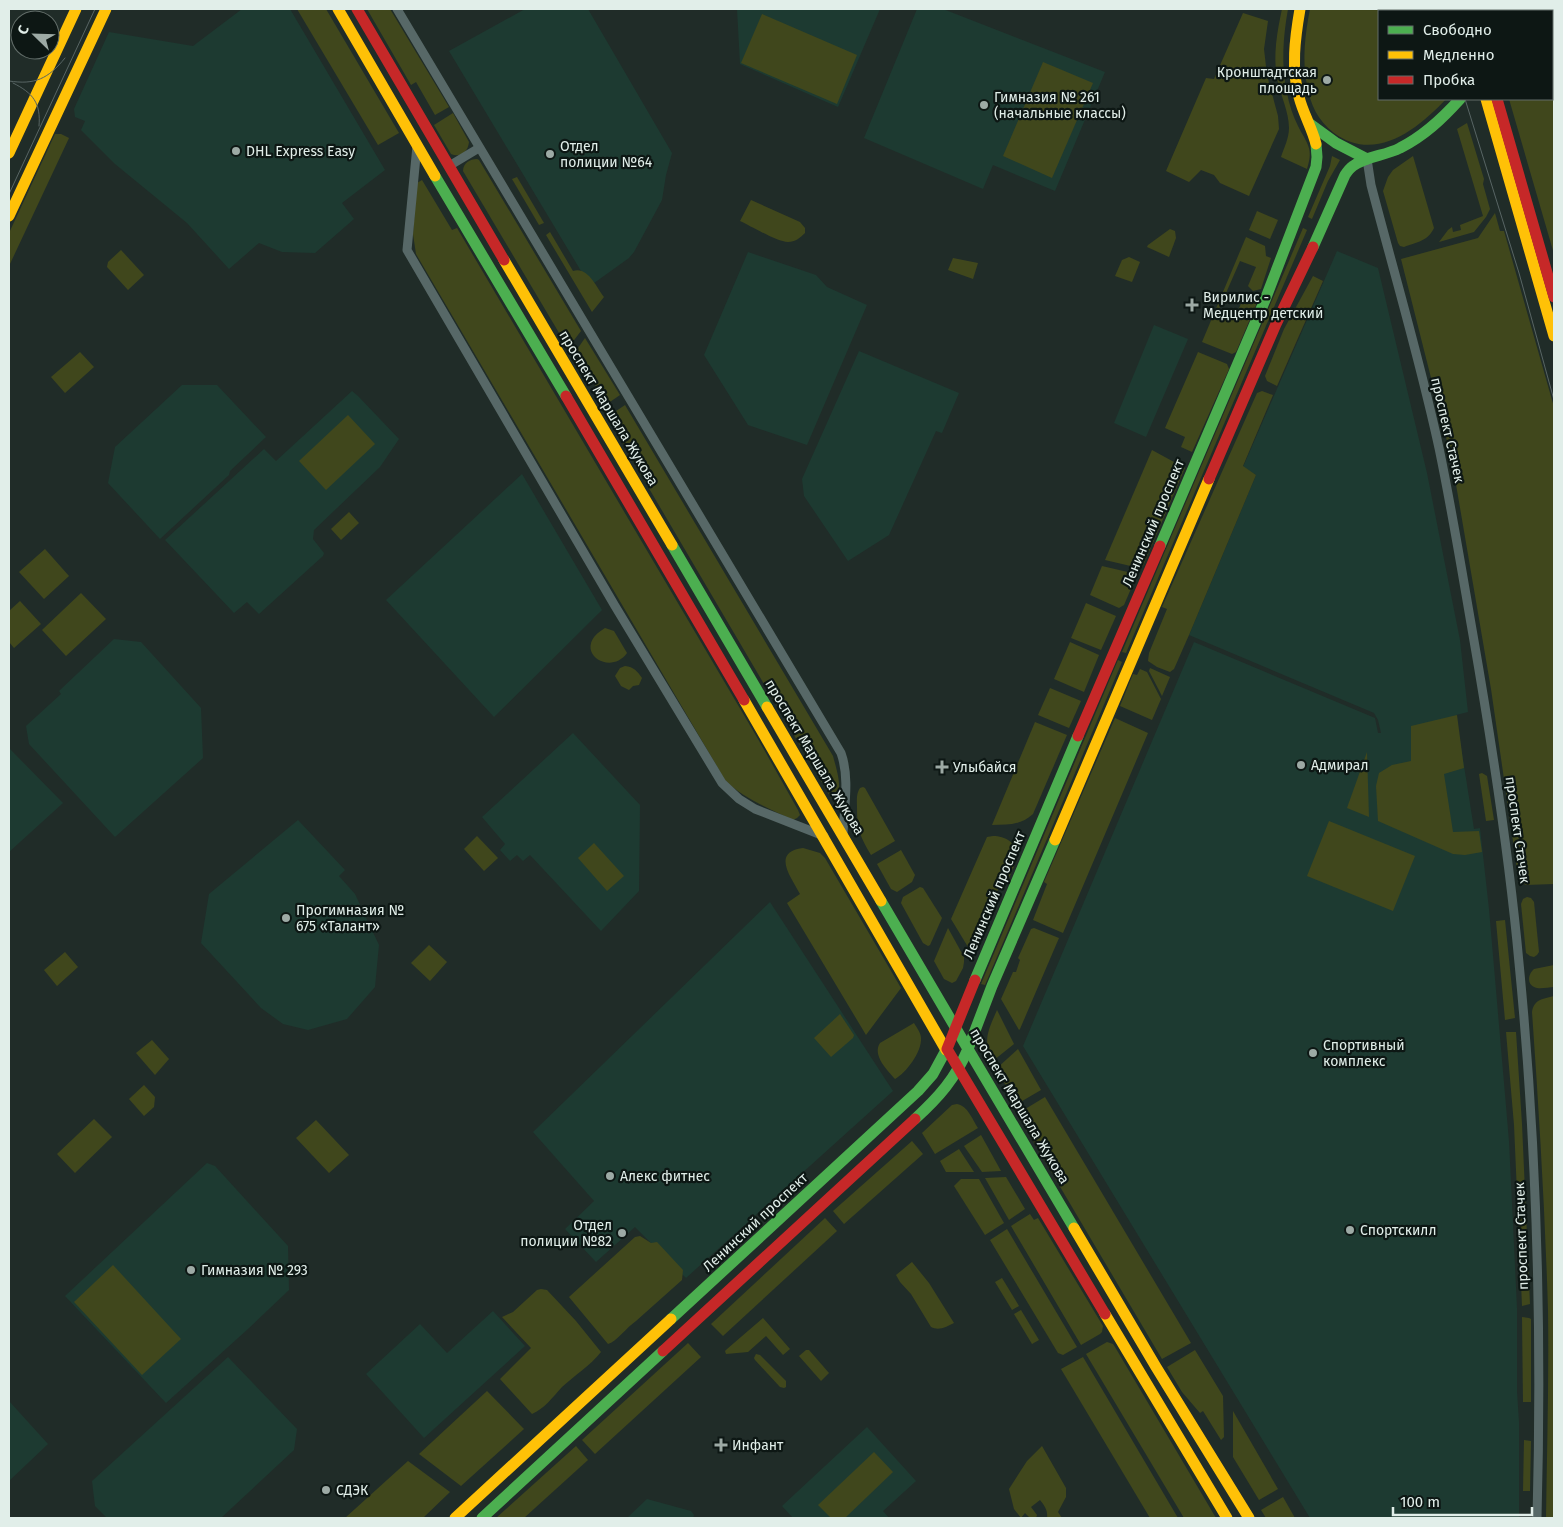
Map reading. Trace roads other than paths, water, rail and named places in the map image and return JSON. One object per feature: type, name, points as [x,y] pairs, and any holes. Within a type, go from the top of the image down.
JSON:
[{"type":"main road","points":[[9,153],[76,9]]},
{"type":"main road","points":[[9,216],[106,9]]},
{"type":"main road","points":[[338,9],[960,1070],[1227,1518]]},
{"type":"main road","name":"проспект Маршала Жукова","points":[[358,9],[955,1027],[1156,1367],[1249,1518]]},
{"type":"main road","points":[[1300,9],[1295,69],[1299,95],[1309,124],[1336,144],[1367,159]]},
{"type":"main road","points":[[482,1518],[950,1086],[960,1070],[999,969],[1276,324],[1302,272],[1340,184],[1353,166],[1367,159],[1384,155],[1420,137],[1441,120],[1459,100]]},
{"type":"main road","points":[[1486,100],[1554,336]]},
{"type":"main road","points":[[1497,100],[1554,297]]},
{"type":"main road","name":"Ленинский проспект","points":[[455,1518],[918,1091],[933,1074],[948,1049],[955,1027],[999,921],[1265,300],[1316,167],[1318,158],[1317,147],[1314,133],[1309,124]]},
{"type":"street","points":[[397,9],[840,753],[845,764],[843,834]]},
{"type":"street","points":[[417,146],[407,250],[606,591],[722,783],[739,799],[755,809],[824,836]]},
{"type":"street","points":[[449,166],[479,148]]},
{"type":"street","name":"проспект Стачек","points":[[1367,159],[1371,185],[1440,456],[1478,661],[1509,870],[1524,1014],[1532,1124],[1539,1311],[1537,1518]]},
{"type":"tram line","points":[[9,194],[95,9]]},
{"type":"tram line","points":[[9,81],[26,82],[40,79],[53,71],[65,58]]},
{"type":"tram line","points":[[13,83],[31,95],[39,111],[39,126]]},
{"type":"tram line","points":[[1465,100],[1519,273],[1554,400]]},
{"type":"place","name":"Кронштадтская площадь","points":[[1327,80]]},
{"type":"place","name":"Гимназия № 261 (начальные классы)","points":[[984,105]]},
{"type":"place","name":"DHL Express Easy","points":[[236,151]]},
{"type":"place","name":"Отдел полиции №64","points":[[550,154]]},
{"type":"place","name":"Вирилис - Медцентр детский","points":[[1192,305]]},
{"type":"place","name":"Адмирал","points":[[1301,765]]},
{"type":"place","name":"Улыбайся","points":[[942,767]]},
{"type":"place","name":"Прогимназия № 675 «Талант»","points":[[286,918]]},
{"type":"place","name":"Спортивный комплекс","points":[[1313,1053]]},
{"type":"place","name":"Алекс фитнес","points":[[610,1176]]},
{"type":"place","name":"Спортскилл","points":[[1350,1230]]},
{"type":"place","name":"Отдел полиции №82","points":[[622,1233]]},
{"type":"place","name":"Гимназия № 293","points":[[191,1270]]},
{"type":"place","name":"Инфант","points":[[721,1445]]},
{"type":"place","name":"СДЭК","points":[[326,1490]]}]
